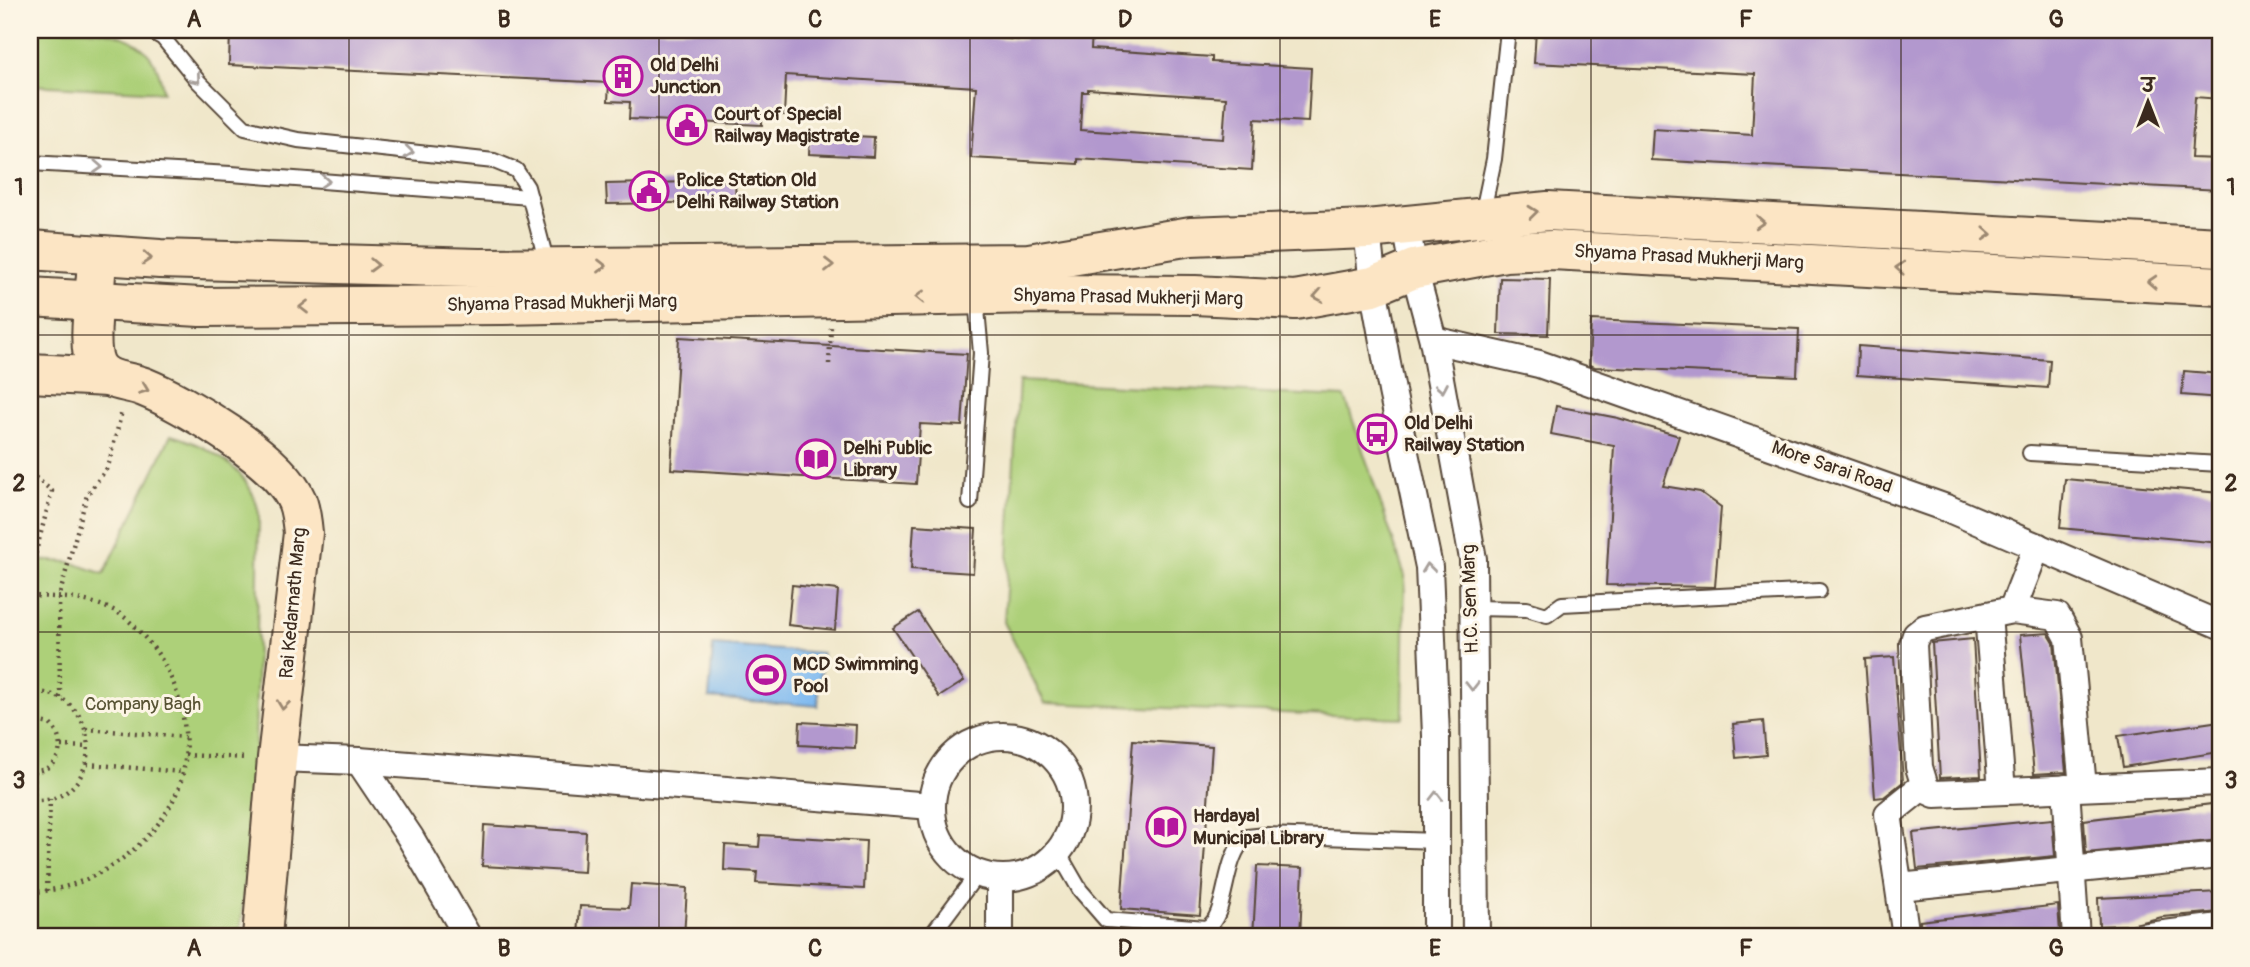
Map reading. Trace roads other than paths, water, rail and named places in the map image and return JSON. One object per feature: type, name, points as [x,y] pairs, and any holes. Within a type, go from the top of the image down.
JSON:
[{"type":"main road","name":"Shyama Prasad Mukherji Marg","points":[[33,251],[452,267],[1029,263],[1191,236],[1367,229],[1548,211],[2220,247]]},
{"type":"main road","name":"Shyama Prasad Mukherji Marg","points":[[30,303],[95,300],[200,307],[1167,295],[1295,300],[1373,286],[1414,269],[1505,252],[1552,250],[2220,286]]},
{"type":"main road","points":[[30,303],[33,251]]},
{"type":"main road","points":[[97,255],[93,356],[99,370],[116,379]]},
{"type":"main road","name":"Rai Kedarnath Marg","points":[[30,373],[116,379],[143,386],[226,431],[260,458],[297,502],[303,533],[283,782],[262,937]]},
{"type":"street","name":"H.C. Sen Marg","points":[[1406,225],[1414,269],[1433,340],[1473,559],[1476,937]]},
{"type":"street","name":"H.C. Sen Marg","points":[[1367,229],[1373,286],[1429,567],[1436,736],[1436,937]]},
{"type":"street","name":"More Sarai Road","points":[[1433,340],[1507,355],[1552,369],[1949,509],[2220,625]]},
{"type":"street","points":[[2002,791],[2000,612],[2037,546]]},
{"type":"street","points":[[2076,937],[2072,872],[2074,787],[2069,638],[2057,616],[2000,612],[1925,628],[1916,635],[1913,644],[1919,768],[1923,786],[1934,794],[2074,787],[2220,782]]},
{"type":"street","points":[[990,737],[1015,737],[1038,745],[1057,761],[1070,782],[1074,806],[1070,831],[1058,852],[1032,871],[989,875],[959,863],[944,847],[935,828],[932,806],[936,782],[948,761],[967,745],[990,737]]},
{"type":"street","points":[[359,761],[410,837],[468,937]]},
{"type":"street","points":[[283,782],[359,761],[932,806]]},
{"type":"street","points":[[1906,937],[1888,814],[1923,786]]},
{"type":"street","points":[[1909,886],[2072,872],[2220,855]]},
{"type":"street","points":[[989,875],[1000,937]]},
{"type":"street","points":[[2141,937],[2220,927]]},
{"type":"lane","points":[[149,30],[163,38],[213,98],[245,128],[298,139],[494,161],[516,170],[530,197],[547,267]]},
{"type":"lane","points":[[1471,258],[1494,159],[1507,30]]},
{"type":"lane","points":[[30,163],[231,174],[530,197]]},
{"type":"lane","points":[[970,502],[981,353],[976,297]]},
{"type":"lane","points":[[2030,453],[2220,464]]},
{"type":"lane","points":[[1472,608],[1527,609],[1547,615],[1562,604],[1819,591]]},
{"type":"lane","points":[[1058,852],[1085,896],[1106,920],[1206,928],[1216,919],[1231,858],[1247,837],[1266,835],[1436,841]]},
{"type":"lane","points":[[930,937],[989,875]]},
{"type":"water","name":"MCD Swimming Pool","points":[[713,645],[822,653],[818,706],[709,698]]},
{"type":"place","name":"Old Delhi Junction","points":[[623,76]]},
{"type":"place","name":"Court of Special Railway Magistrate","points":[[687,125]]},
{"type":"place","name":"Police Station Old Delhi Railway Station","points":[[649,191]]},
{"type":"place","name":"Old Delhi Railway Station","points":[[1377,434]]},
{"type":"place","name":"Delhi Public Library","points":[[816,459]]},
{"type":"place","name":"MCD Swimming Pool","points":[[766,675]]},
{"type":"place","name":"Hardayal Municipal Library","points":[[1166,827]]},
{"type":"park label","name":"Company Bagh","points":[[143,704]]}]
